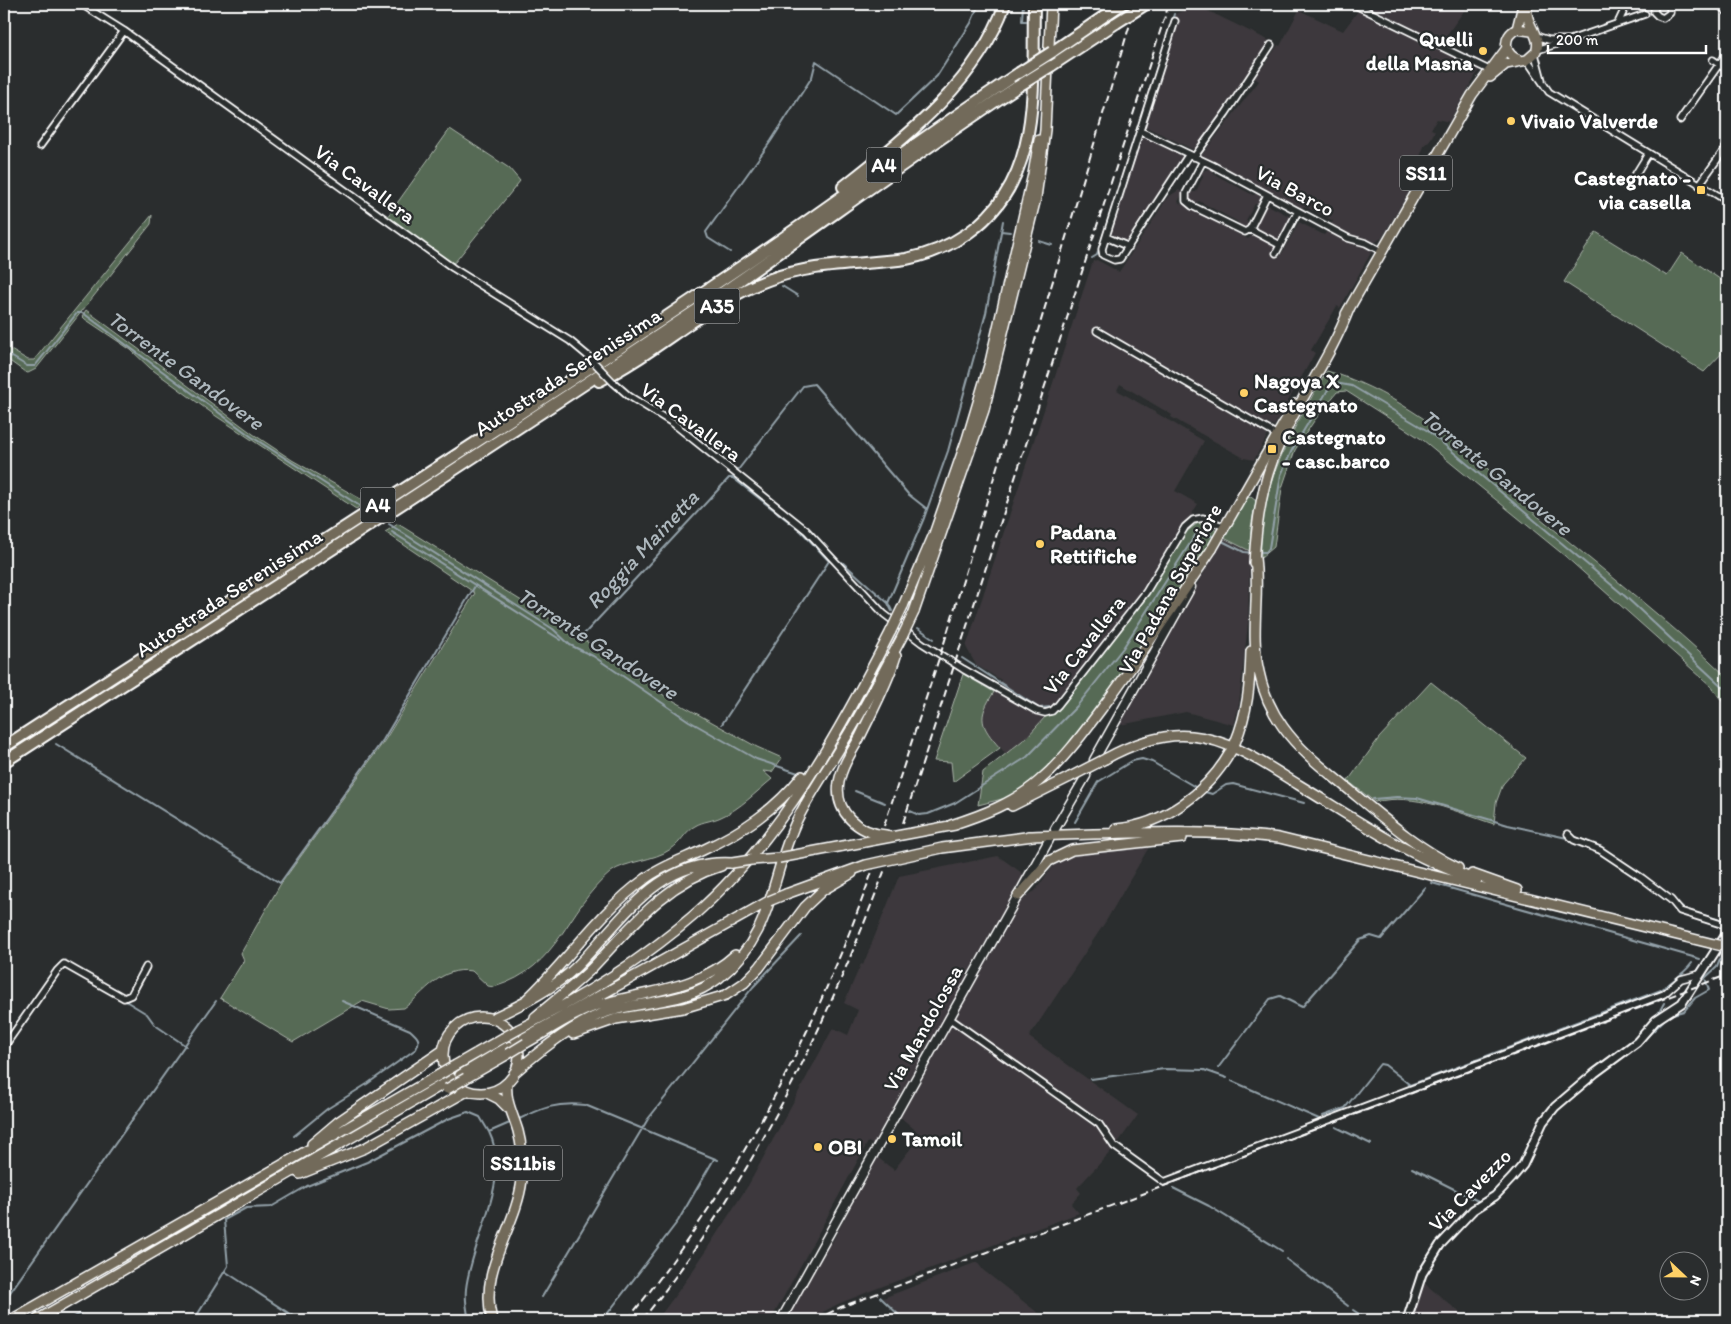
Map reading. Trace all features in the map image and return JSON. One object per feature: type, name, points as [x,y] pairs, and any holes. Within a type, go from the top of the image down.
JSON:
[{"type":"highway","name":"A35","points":[[750,260],[897,144],[926,118],[957,83],[979,54],[1005,4]]},
{"type":"highway","name":"A35","points":[[561,401],[611,375],[726,300],[768,280],[823,267],[922,256],[951,244],[974,228],[987,217],[1007,192],[1026,151],[1032,110],[1034,4]]},
{"type":"highway","name":"Autostrada Serenissima","points":[[4,747],[536,404],[750,260],[923,137],[1122,4]]},
{"type":"highway","name":"Autostrada Serenissima","points":[[4,762],[561,401],[757,269],[964,122],[1146,4]]},
{"type":"main road","points":[[11,1320],[503,1038],[589,991],[639,958],[693,916],[752,855],[789,805],[834,735],[891,631],[930,543],[956,474],[993,347],[1038,145],[1045,4]]},
{"type":"main road","points":[[487,1093],[507,1083],[514,1073],[556,1041],[602,1014],[682,998],[711,983],[730,968],[760,929],[796,820],[854,726],[914,612],[984,410],[1035,206],[1045,130],[1050,4]]},
{"type":"main road","name":"Via Padana Superiore","points":[[1472,95],[1500,69],[1526,56],[1534,33],[1527,16],[1526,4]]},
{"type":"main road","name":"Via Padana Superiore","points":[[1094,760],[1381,251],[1472,95],[1507,48],[1508,37],[1517,29],[1526,4]]},
{"type":"main road","points":[[1517,29],[1534,33]]},
{"type":"main road","points":[[1507,48],[1526,56]]},
{"type":"main road","points":[[1490,70],[1526,56]]},
{"type":"main road","points":[[37,1320],[769,901],[866,865],[950,846],[1028,836],[1123,828],[1157,818],[1176,808],[1199,791],[1212,778],[1233,747],[1244,719],[1249,696],[1258,515],[1272,461],[1339,334],[1349,309]]},
{"type":"main road","points":[[951,825],[985,813],[1022,794],[1064,757],[1134,664],[1212,549]]},
{"type":"main road","points":[[1255,558],[1257,576],[1256,650],[1259,673],[1277,717],[1293,740],[1310,757],[1357,796],[1431,854],[1459,869],[1516,890]]},
{"type":"main road","points":[[903,635],[888,681],[846,762],[839,788],[842,807],[846,815],[860,828],[876,835],[909,835]]},
{"type":"main road","points":[[526,1000],[553,974],[613,904],[646,877],[736,834],[767,812],[797,784],[834,735]]},
{"type":"main road","points":[[493,1018],[567,975],[636,901],[663,880],[687,869],[707,863],[732,863],[779,858],[909,835],[951,825],[1002,810],[1137,744],[1157,738],[1192,736],[1211,739],[1255,758],[1420,858],[1474,879],[1715,941],[1727,947]]},
{"type":"main road","points":[[1055,829],[1086,776]]},
{"type":"main road","points":[[1028,836],[1189,832],[1247,834],[1312,846],[1715,941],[1727,941]]},
{"type":"main road","points":[[1018,896],[1049,861],[1072,850],[1177,838],[1247,834]]},
{"type":"main road","name":"Via Mandolossa","points":[[786,1308],[1049,840]]},
{"type":"main road","points":[[519,1029],[573,986],[657,900],[694,877],[732,863]]},
{"type":"main road","points":[[556,1041],[616,1019],[683,1008],[726,995],[744,983],[759,968],[805,907],[823,890],[866,865]]},
{"type":"main road","points":[[525,1040],[586,1010],[669,990],[716,971],[742,948],[767,912]]},
{"type":"main road","points":[[509,1108],[499,1099],[487,1093],[467,1091],[450,1078],[444,1066],[442,1051],[449,1033],[464,1020],[484,1016],[502,1022],[514,1036],[519,1055],[514,1073]]},
{"type":"main road","points":[[292,1160],[338,1122],[442,1051]]},
{"type":"main road","name":"SS11bis","points":[[492,1320],[489,1302],[490,1278],[516,1206],[523,1169],[521,1144],[509,1108],[507,1083]]},
{"type":"main road","points":[[235,1206],[319,1166],[365,1148],[467,1091]]},
{"type":"main road","points":[[778,1320],[786,1308]]},
{"type":"main road","points":[[782,1320],[786,1308]]},
{"type":"street","name":"Via Cavallera","points":[[81,4],[124,30],[453,268],[570,342],[588,356],[629,396],[674,424],[806,530],[884,614],[922,643],[963,669],[1037,711],[1046,713],[1052,711],[1058,705],[1146,592],[1185,527],[1198,519]]},
{"type":"street","points":[[1353,4],[1490,70]]},
{"type":"street","points":[[1618,23],[1627,4]]},
{"type":"street","points":[[1645,14],[1663,18],[1671,10],[1670,4]]},
{"type":"street","points":[[1718,4],[1727,12]]},
{"type":"street","points":[[1654,5],[1654,12],[1658,16]]},
{"type":"street","points":[[1526,56],[1645,14],[1654,5]]},
{"type":"street","points":[[1174,21],[1102,252],[1114,260],[1120,259],[1129,247],[1192,155],[1226,113],[1271,45]]},
{"type":"street","points":[[40,146],[124,30]]},
{"type":"street","points":[[1534,33],[1549,40],[1570,40]]},
{"type":"street","points":[[1680,120],[1727,52]]},
{"type":"street","points":[[1526,56],[1549,92],[1727,201]]},
{"type":"street","points":[[1526,56],[1544,86]]},
{"type":"street","points":[[1713,60],[1727,70]]},
{"type":"street","name":"Via Barco","points":[[1140,130],[1192,155],[1348,238],[1366,242],[1381,251]]},
{"type":"street","points":[[1699,185],[1727,146]]},
{"type":"street","points":[[1627,188],[1648,154]]},
{"type":"street","points":[[1203,161],[1186,193],[1188,203],[1241,232],[1250,229],[1267,195]]},
{"type":"street","points":[[1276,253],[1298,211]]},
{"type":"street","points":[[1250,229],[1280,245]]},
{"type":"street","points":[[1106,237],[1129,247]]},
{"type":"street","points":[[1098,331],[1277,435]]},
{"type":"street","points":[[1192,515],[1198,519],[1207,519],[1225,527]]},
{"type":"street","points":[[1568,834],[1574,840],[1600,850],[1642,878],[1671,900],[1680,911],[1727,926]]},
{"type":"street","points":[[949,1018],[1099,1124],[1114,1146],[1164,1182],[1664,994],[1681,979],[1700,974],[1727,933]]},
{"type":"street","points":[[4,1047],[57,970],[64,964],[124,998],[131,994],[146,967]]},
{"type":"street","name":"Via Cavezzo","points":[[1407,1320],[1422,1274],[1440,1245],[1473,1210],[1495,1196],[1523,1165],[1548,1114],[1595,1073],[1637,1042],[1656,1020],[1677,1007],[1686,998],[1700,974]]},
{"type":"shaded area","points":[[1363,4],[1469,4],[1443,40],[1439,42]]},
{"type":"shaded area","points":[[1196,5],[1270,41],[1224,112],[1194,150],[1144,126],[1172,20],[1175,14]]},
{"type":"shaded area","points":[[1299,10],[1343,31],[1358,11],[1480,68],[1449,122],[1437,119],[1431,129],[1435,131],[1429,142],[1425,144],[1417,164],[1423,168],[1382,238],[1374,243],[1350,235],[1331,224],[1333,221],[1304,206],[1302,209],[1201,156],[1259,81],[1253,77],[1260,67],[1262,68],[1278,45],[1280,46]]},
{"type":"shaded area","points":[[1145,137],[1179,153],[1183,157],[1129,241],[1125,242],[1110,233],[1140,139]]},
{"type":"shaded area","points":[[1210,168],[1213,169],[1214,174],[1253,195],[1258,193],[1260,195],[1260,204],[1255,204],[1246,220],[1249,224],[1247,227],[1238,227],[1238,222],[1199,201],[1194,204],[1190,201],[1190,192],[1196,192],[1203,176],[1201,172]]},
{"type":"shaded area","points":[[1179,190],[1183,193],[1178,202],[1248,239],[1253,234],[1275,246],[1272,253],[1279,258],[1299,222],[1324,235],[1327,231],[1372,251],[1340,308],[1337,306],[1311,350],[1315,353],[1274,426],[1268,423],[1262,425],[1183,379],[1181,373],[1176,371],[1175,373],[1101,331],[1102,328],[1098,326],[1094,333],[1268,435],[1254,460],[1244,458],[1171,417],[1172,415],[1120,384],[1117,390],[1204,441],[1175,491],[1198,504],[1145,588],[1094,653],[1116,634],[1064,704],[1055,706],[1027,737],[1007,755],[989,736],[981,716],[1001,680],[976,665],[966,647],[1093,261],[1097,260],[1119,272],[1168,197]]},
{"type":"shaded area","points":[[1266,204],[1291,217],[1279,240],[1254,227]]},
{"type":"shaded area","points":[[1224,538],[1250,551],[1248,624],[1239,704],[1234,725],[1186,712],[1115,726]]},
{"type":"shaded area","points":[[1124,846],[1149,847],[1106,921],[1029,1037],[1138,1115],[1117,1144],[1107,1128],[953,1018],[1019,900],[1035,891],[1058,859]]},
{"type":"shaded area","points":[[998,856],[1025,875],[874,1145],[868,1142],[771,1320],[657,1320],[690,1275],[749,1184],[833,1028],[848,1035],[858,1010],[844,1003],[861,964],[863,965],[899,876]]},
{"type":"shaded area","points":[[950,1022],[1104,1133],[1113,1149],[1077,1188],[1081,1193],[1071,1204],[1079,1213],[878,1288],[838,1304],[808,1320],[787,1319],[828,1245],[831,1244],[877,1157],[894,1170],[921,1135],[898,1115]]},
{"type":"shaded area","points":[[977,1262],[983,1270],[1047,1320],[905,1320],[883,1298]]},
{"type":"shaded area","points":[[1424,1283],[1469,1320],[1412,1320]]},
{"type":"green space","points":[[450,129],[509,168],[520,181],[455,262],[451,263],[385,220]]},
{"type":"green space","points":[[152,215],[151,224],[36,369],[28,373],[25,372],[4,357],[4,346],[28,360],[34,360]]},
{"type":"green space","points":[[1596,232],[1667,276],[1682,253],[1727,284],[1727,348],[1704,372],[1564,282]]},
{"type":"green space","points":[[86,310],[253,434],[292,460],[366,502],[356,509],[216,416],[150,368],[131,350],[85,319],[82,316]]},
{"type":"green space","points":[[1327,371],[1370,387],[1391,398],[1432,424],[1470,453],[1526,506],[1659,615],[1727,677],[1727,708],[1711,686],[1565,556],[1423,440],[1346,391],[1337,392],[1314,421],[1295,450],[1282,488],[1274,547],[1261,558],[1261,532],[1271,483],[1290,437]]},
{"type":"green space","points":[[1251,497],[1256,501],[1251,527],[1250,551],[1224,538],[1246,498]]},
{"type":"green space","points":[[1198,523],[1218,531],[1159,623],[1066,749],[1047,769],[1014,796],[978,805],[983,772],[1027,737],[1055,706],[1064,704],[1148,595],[1186,532]]},
{"type":"green space","points":[[398,524],[586,641],[665,696],[757,747],[782,758],[772,772],[763,771],[772,779],[735,810],[695,826],[664,853],[624,865],[611,872],[595,887],[548,952],[534,966],[516,978],[494,987],[488,986],[472,971],[451,973],[434,982],[404,1008],[389,1009],[362,1001],[293,1042],[220,998],[244,960],[241,953],[280,885],[385,740],[475,593],[385,532]]},
{"type":"green space","points":[[963,674],[994,692],[985,708],[983,721],[988,733],[1000,748],[953,782],[951,762],[934,761]]},
{"type":"green space","points":[[1431,682],[1526,758],[1503,784],[1496,803],[1494,824],[1420,801],[1390,800],[1375,802],[1348,781],[1379,738]]},
{"type":"waterway","points":[[730,252],[708,238],[706,232],[771,141],[812,77],[816,61],[896,115],[937,76],[971,23],[979,4]]},
{"type":"waterway","points":[[1023,4],[1022,21],[1026,21]]},
{"type":"waterway","points":[[1092,258],[1097,255],[1174,14]]},
{"type":"waterway","points":[[892,611],[888,603],[924,518],[948,451],[986,313],[1003,221]]},
{"type":"waterway","points":[[1001,231],[1010,232]]},
{"type":"waterway","points":[[1039,241],[1052,245]]},
{"type":"waterway","points":[[782,286],[798,296]]},
{"type":"waterway","name":"Torrente Gandovere","points":[[4,352],[27,366],[35,366],[77,313],[83,313],[252,437],[363,508]]},
{"type":"waterway","name":"Torrente Gandovere","points":[[1259,552],[1266,552],[1269,548],[1281,475],[1292,450],[1329,388],[1335,383],[1352,386],[1428,431],[1626,597],[1727,691]]},
{"type":"waterway","points":[[738,470],[803,386],[814,384],[908,494],[927,509]]},
{"type":"waterway","name":"Roggia Mainetta","points":[[572,638],[582,636],[587,631],[729,478]]},
{"type":"waterway","points":[[722,724],[829,561],[801,531],[733,478],[729,478]]},
{"type":"waterway","name":"Torrente Gandovere","points":[[389,524],[553,629],[570,645],[593,656],[689,721],[756,759],[798,773]]},
{"type":"waterway","name":"Torrente Gandovere","points":[[910,811],[919,815],[928,814],[955,803],[1027,757],[1077,706],[1123,648],[1196,534],[1201,531],[1214,537]]},
{"type":"waterway","name":"Roggia Mainetta","points":[[392,532],[561,640]]},
{"type":"waterway","name":"Torrente Gandovere","points":[[1222,541],[1244,552],[1252,553]]},
{"type":"waterway","points":[[842,562],[888,603]]},
{"type":"waterway","points":[[56,744],[280,883],[383,740],[475,586]]},
{"type":"waterway","points":[[918,628],[934,639]]},
{"type":"waterway","points":[[962,658],[1039,708],[1051,707]]},
{"type":"waterway","points":[[1075,822],[1098,782],[1132,761],[1142,759],[1152,762],[1197,788]]},
{"type":"waterway","points":[[1205,792],[1212,794],[1226,785],[1233,784],[1304,803]]},
{"type":"waterway","name":"Torrente Gandovere","points":[[855,791],[885,803]]},
{"type":"waterway","points":[[1373,799],[1417,798],[1508,825],[1567,838]]},
{"type":"waterway","points":[[1575,837],[1601,847],[1640,873],[1684,909],[1727,922]]},
{"type":"waterway","points":[[1432,883],[1700,959]]},
{"type":"waterway","points":[[1218,1068],[1270,999],[1280,996],[1302,1007],[1360,940],[1371,936],[1381,939],[1425,888]]},
{"type":"waterway","points":[[991,952],[1007,924]]},
{"type":"waterway","points":[[542,1297],[648,1119],[753,987],[801,936]]},
{"type":"waterway","points":[[1642,1042],[1665,1019],[1673,1014],[1684,1011],[1695,998],[1709,990],[1705,978],[1717,967],[1724,950]]},
{"type":"waterway","points":[[1323,1116],[1345,1108],[1380,1064],[1385,1065],[1410,1085],[1661,990],[1682,974],[1692,963]]},
{"type":"waterway","points":[[4,1041],[59,964]]},
{"type":"waterway","points":[[124,1000],[147,1014],[155,1025],[186,1046]]},
{"type":"waterway","points":[[4,1301],[216,1001]]},
{"type":"waterway","points":[[294,1136],[327,1109],[367,1084],[418,1046],[418,1039],[410,1030],[342,1001]]},
{"type":"waterway","points":[[1657,1016],[1664,1003]]},
{"type":"waterway","points":[[1590,1081],[1618,1060]]},
{"type":"waterway","points":[[1091,1079],[1164,1069],[1204,1070],[1227,1078]]},
{"type":"waterway","points":[[1232,1081],[1319,1119]]},
{"type":"waterway","points":[[517,1120],[534,1112],[557,1105],[585,1105],[718,1160]]},
{"type":"waterway","points":[[1535,1131],[1551,1106]]},
{"type":"waterway","points":[[194,1320],[228,1266],[224,1220],[246,1208],[271,1207],[307,1186],[367,1162],[448,1119],[468,1112],[480,1117],[489,1132],[512,1122]]},
{"type":"waterway","points":[[1336,1127],[1371,1144]]},
{"type":"waterway","points":[[469,1320],[466,1305],[469,1270],[494,1190],[495,1151],[489,1132]]},
{"type":"waterway","points":[[598,1320],[608,1313],[678,1221],[714,1159]]},
{"type":"waterway","points":[[1412,1168],[1478,1201],[1438,1243]]},
{"type":"waterway","points":[[1154,1171],[1165,1178]]},
{"type":"waterway","points":[[1173,1188],[1209,1206],[1282,1251]]},
{"type":"waterway","points":[[1286,1259],[1348,1306]]},
{"type":"waterway","points":[[226,1272],[299,1320]]},
{"type":"waterway","points":[[880,1297],[904,1320]]},
{"type":"waterway","points":[[1353,1310],[1368,1320]]},
{"type":"waterway","points":[[69,1320],[80,1314]]},
{"type":"railway","points":[[884,826],[946,637],[1136,4]]},
{"type":"railway","points":[[903,823],[1169,4]]},
{"type":"railway","points":[[627,1320],[667,1269],[738,1162],[799,1048],[851,929],[873,869]]},
{"type":"railway","points":[[642,1320],[681,1269],[717,1216],[751,1161],[782,1104],[837,988],[885,869]]},
{"type":"railway","points":[[816,1320],[841,1307],[1727,975]]},
{"type":"place","name":"Quelli della Masna","points":[[1483,51]]},
{"type":"place","name":"Vivaio Valverde","points":[[1511,121]]},
{"type":"place","name":"Castegnato - via casella","points":[[1701,190]]},
{"type":"place","name":"Nagoya X Castegnato","points":[[1244,393]]},
{"type":"place","name":"Castegnato - casc.barco","points":[[1272,449]]},
{"type":"place","name":"Padana Rettifiche","points":[[1040,544]]},
{"type":"place","name":"Tamoil","points":[[892,1139]]},
{"type":"place","name":"OBI","points":[[818,1147]]}]
